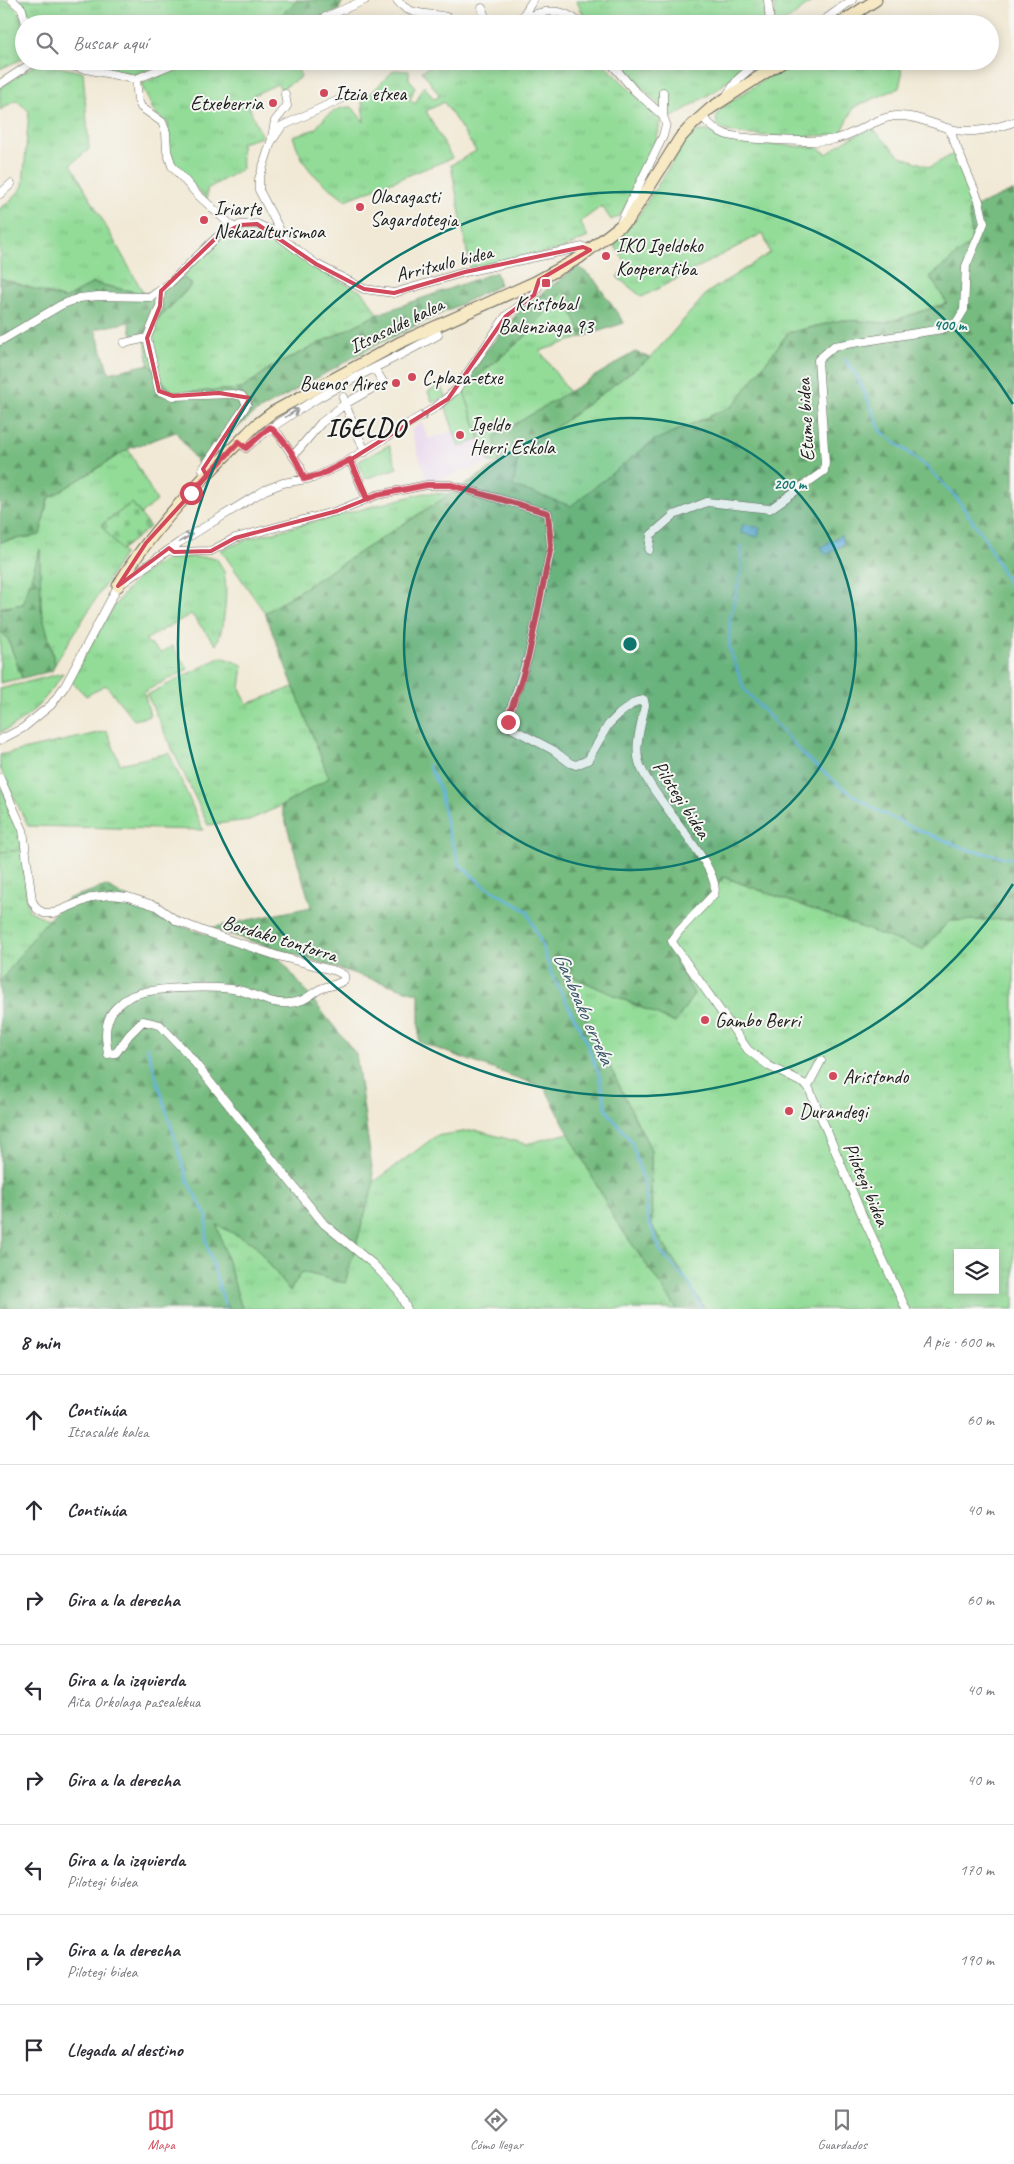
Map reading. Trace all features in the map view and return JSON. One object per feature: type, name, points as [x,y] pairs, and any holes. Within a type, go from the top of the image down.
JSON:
[{"type":"street","points":[[12,0],[22,9],[24,15]]},
{"type":"street","points":[[330,15],[364,0]]},
{"type":"street","points":[[397,0],[408,11],[439,15]]},
{"type":"street","points":[[524,15],[533,0]]},
{"type":"street","points":[[768,0],[769,15]]},
{"type":"street","points":[[831,15],[852,0]]},
{"type":"street","points":[[853,15],[876,0]]},
{"type":"street","points":[[482,8],[484,15]]},
{"type":"street","points":[[530,15],[557,10],[567,15]]},
{"type":"street","points":[[0,84],[21,70]]},
{"type":"street","points":[[91,70],[136,79],[158,70]]},
{"type":"street","points":[[617,70],[634,90],[663,116]]},
{"type":"street","points":[[724,100],[738,79],[748,70]]},
{"type":"street","name":"Itsasalde kalea","points":[[118,586],[146,543],[256,425],[274,412],[398,343],[535,282],[590,250],[629,219],[680,138],[702,116],[769,70]]},
{"type":"street","points":[[136,79],[138,100],[141,107],[162,122],[166,132],[167,150],[172,166],[197,194],[234,228]]},
{"type":"street","points":[[617,227],[663,136],[666,124],[663,116],[663,92]]},
{"type":"street","points":[[285,94],[287,106],[275,121],[271,142],[259,179],[259,190],[285,241]]},
{"type":"street","points":[[271,142],[282,126],[340,99]]},
{"type":"street","points":[[702,116],[708,124],[725,134],[733,136],[833,140],[847,136],[887,118],[897,116],[909,116],[949,129],[966,131],[999,127],[1014,122]]},
{"type":"street","name":"Etume bidea","points":[[649,550],[651,535],[674,515],[707,502],[770,508],[824,471],[818,360],[834,346],[942,329],[956,323],[964,310],[966,266],[984,223],[979,201],[949,129]]},
{"type":"street","points":[[0,194],[11,184]]},
{"type":"street","name":"Arritxulo bidea","points":[[161,291],[217,237],[240,225],[257,224],[272,230],[316,264],[364,289],[394,294],[465,272],[583,247],[590,250]]},
{"type":"street","points":[[0,740],[22,728],[50,705],[65,686],[118,586],[170,549],[265,490],[283,483],[320,475],[365,452],[436,407],[456,390],[506,316],[537,291],[538,287],[535,282]]},
{"type":"street","points":[[161,291],[160,306],[147,338],[159,391],[173,396],[233,394],[242,396],[247,404],[203,469],[208,476]]},
{"type":"street","points":[[0,341],[62,305],[79,298],[98,296],[151,297],[161,291]]},
{"type":"street","points":[[239,442],[246,448],[270,427],[310,403],[438,335],[434,326]]},
{"type":"street","points":[[124,343],[147,338]]},
{"type":"street","points":[[293,456],[321,422],[344,401],[383,382],[375,369]]},
{"type":"street","points":[[344,401],[365,452]]},
{"type":"street","points":[[270,427],[279,435],[300,466],[304,479]]},
{"type":"street","points":[[170,549],[174,552],[211,551],[236,538],[337,512],[367,499],[350,460]]},
{"type":"street","name":"Pilotegi bidea","points":[[367,499],[377,495],[427,485],[451,485],[548,513],[551,546],[529,654],[508,722],[511,728],[523,736],[553,750],[570,763],[576,765],[588,760],[608,725],[619,714],[635,702],[644,700],[638,762],[673,817],[709,868],[715,880],[716,888],[714,894],[679,931],[672,942],[748,1050],[769,1066],[808,1086],[863,1217],[906,1309]]},
{"type":"street","points":[[146,543],[149,553],[157,559]]},
{"type":"street","name":"Bordako tontorra","points":[[0,778],[23,830],[32,901],[44,913],[54,913],[94,897],[110,895],[128,897],[156,906],[177,921],[278,956],[336,971],[344,975],[344,980],[339,984],[322,988],[308,999],[289,1003],[266,1001],[238,990],[210,988],[156,990],[129,997],[110,1014],[104,1035],[108,1054],[116,1053],[129,1035],[143,1021],[160,1025],[187,1053],[324,1224],[373,1264],[398,1290],[407,1309]]},
{"type":"street","points":[[808,1086],[821,1061]]},
{"type":"highlighted area","points":[[257,224],[316,264],[364,289],[394,293],[465,272],[583,247],[590,250],[539,280],[534,295],[506,316],[448,399],[350,460],[367,499],[337,511],[235,538],[211,551],[174,552],[169,548],[118,586],[146,543],[207,476],[203,469],[250,398],[219,393],[173,396],[159,391],[147,338],[160,306],[161,291],[217,237],[240,225]]},
{"type":"shaded area","name":"Igeldo Herri Eskola","points":[[463,389],[489,462],[428,483],[411,430],[422,422],[428,439],[453,431],[445,405]]},
{"type":"green space","points":[[0,0],[7,0],[20,15],[15,15],[15,62],[0,69]]},
{"type":"green space","points":[[18,0],[298,0],[281,15],[28,15],[26,7]]},
{"type":"green space","points":[[298,0],[343,0],[338,11],[328,15],[281,15]]},
{"type":"green space","points":[[576,0],[764,0],[765,15],[584,15]]},
{"type":"green space","points":[[774,0],[814,0],[794,15],[775,15]]},
{"type":"green space","points":[[27,70],[73,70],[83,72],[89,149],[71,164],[144,294],[93,283],[65,299],[0,278],[0,208],[10,202],[23,186],[29,111],[16,100],[0,110],[0,88]]},
{"type":"green space","points":[[112,70],[148,70],[136,75]]},
{"type":"green space","points":[[173,70],[298,70],[301,77],[281,89],[277,84],[254,95],[250,109],[262,137],[241,143],[242,169],[207,189],[207,200],[176,167],[169,152],[168,123],[155,114],[141,84]]},
{"type":"green space","points":[[394,70],[409,71],[409,79],[415,86],[410,100],[415,104],[424,86],[434,99],[440,96],[422,71],[610,70],[660,119],[655,145],[639,181],[620,216],[611,220],[602,206],[580,222],[588,237],[562,249],[470,268],[451,165],[476,151],[444,102],[426,111],[452,158],[346,200],[313,173],[302,158],[293,136],[316,129],[322,120],[341,108],[352,107],[364,122],[362,102]]},
{"type":"green space","points":[[625,70],[740,70],[718,89],[671,118]]},
{"type":"green space","points":[[778,70],[901,70],[902,74],[899,88],[854,107],[841,133],[832,135],[761,136],[730,132],[719,127],[716,121],[723,107]]},
{"type":"green space","points":[[872,128],[900,156],[930,167],[955,153],[976,207],[969,211],[972,242],[930,277],[947,303],[886,323],[842,320],[788,333],[733,406],[653,441],[571,506],[512,486],[518,455],[650,358],[708,292],[770,253],[763,233],[642,297],[617,277],[627,265],[613,243],[635,221],[687,139],[697,131],[709,131],[722,140],[818,148],[827,154],[846,140]]},
{"type":"green space","points":[[1014,191],[1014,919],[949,921],[923,950],[724,877],[666,945],[694,994],[675,1023],[563,972],[651,1150],[652,1226],[705,1309],[677,1309],[614,1218],[545,1088],[419,1042],[419,994],[210,928],[311,907],[281,806],[329,778],[265,613],[499,463],[494,437],[635,352],[650,358],[519,455],[513,486],[571,506],[653,441],[733,406],[788,333],[842,320],[886,323],[947,303],[930,277],[972,242],[969,210]]},
{"type":"green space","points":[[256,228],[270,235],[317,269],[364,293],[378,314],[270,368],[242,389],[172,393],[149,364],[144,334],[192,285],[182,277],[206,251],[232,233]]},
{"type":"green space","points":[[578,266],[594,279],[624,323],[582,337],[564,290],[527,335],[463,389],[484,353],[521,309]]},
{"type":"green space","points":[[496,272],[500,285],[372,347],[253,414],[198,463],[176,432],[128,449],[48,499],[40,535],[0,542],[0,278],[65,299],[93,283],[144,294],[182,277],[192,284],[144,334],[132,335],[129,322],[95,329],[109,373],[149,364],[173,393],[242,389],[270,368],[378,314]]},
{"type":"green space","points":[[564,289],[582,337],[540,351],[569,392],[494,437],[499,463],[489,462],[463,389],[527,335]]},
{"type":"green space","points":[[440,385],[446,396],[433,403],[428,392]]},
{"type":"green space","points":[[463,389],[480,439],[459,447],[445,405]]},
{"type":"green space","points":[[389,445],[397,468],[364,479],[359,461]]},
{"type":"green space","points":[[128,449],[157,501],[141,514],[132,503],[101,525],[124,554],[55,664],[41,608],[40,551],[23,604],[0,608],[0,542],[40,535],[48,499]]},
{"type":"green space","points":[[424,493],[450,494],[265,613],[221,550],[251,538]]},
{"type":"green space","points":[[132,503],[150,527],[121,550],[101,525]]},
{"type":"green space","points":[[40,549],[41,608],[55,664],[52,671],[22,678],[8,639],[0,631],[0,608],[23,604]]},
{"type":"green space","points":[[169,558],[216,558],[224,572],[226,599],[224,619],[216,645],[191,614],[145,640],[161,653],[172,646],[188,669],[144,692],[150,716],[134,720],[106,685],[86,696],[71,681],[99,630],[121,597],[148,570]]},
{"type":"green space","points":[[0,631],[8,639],[22,678],[0,683]]},
{"type":"green space","points":[[221,657],[243,665],[240,688],[247,704],[294,687],[329,778],[281,806],[249,820],[208,825],[147,695]]},
{"type":"green space","points":[[63,673],[36,708],[19,722],[0,733],[0,689]]},
{"type":"green space","points":[[107,731],[120,764],[169,753],[203,830],[28,826],[0,768],[0,755]]},
{"type":"green space","points":[[0,784],[19,829],[22,850],[0,852]]},
{"type":"green space","points":[[22,850],[28,910],[48,920],[0,982],[0,852]]},
{"type":"green space","points":[[723,877],[923,949],[949,921],[1014,919],[1014,1309],[705,1309],[652,1226],[651,1150],[563,972],[675,1023],[694,994],[666,945]]},
{"type":"green space","points":[[106,886],[175,924],[280,959],[356,1054],[374,1182],[345,1283],[302,1272],[290,1291],[254,1244],[217,1225],[242,1309],[0,1309],[0,982],[39,930],[67,899]]},
{"type":"green space","points":[[475,1130],[526,1144],[569,1133],[614,1218],[677,1309],[242,1309],[216,1224],[254,1244],[290,1291],[302,1272],[345,1283],[374,1182],[436,1136]]},
{"type":"water","points":[[743,524],[760,528],[758,537],[741,533]]},
{"type":"water","points":[[841,535],[844,544],[826,555],[821,547]]},
{"type":"waterway","points":[[845,359],[858,378],[881,431],[928,468],[956,497],[984,537],[1008,583],[1014,604]]},
{"type":"waterway","points":[[741,546],[742,569],[730,619],[729,647],[744,689],[806,757],[840,786],[878,811],[911,827],[969,850],[1014,859]]},
{"type":"waterway","name":"Ganboako erreka","points":[[428,765],[439,787],[448,831],[460,865],[482,884],[527,911],[552,975],[583,1034],[599,1075],[607,1111],[631,1141],[645,1187],[648,1219],[661,1252],[689,1283],[702,1309]]},
{"type":"waterway","points":[[147,1047],[188,1182],[207,1217],[206,1242],[226,1309]]},
{"type":"place","name":"Itzia etxea","points":[[324,93]]},
{"type":"place","name":"Etxeberria","points":[[273,103]]},
{"type":"place","name":"Olasagasti Sagardotegia","points":[[360,207]]},
{"type":"place","name":"Iriarte Nekazalturismoa","points":[[204,220]]},
{"type":"place","name":"IKO Igeldoko Kooperatiba","points":[[606,256]]},
{"type":"place","name":"Kristobal Balenziaga 93","points":[[546,283]]},
{"type":"place","name":"C.plaza-etxe","points":[[412,377]]},
{"type":"place","name":"Buenos Aires","points":[[396,383]]},
{"type":"place","name":"Igeldo Herri Eskola","points":[[460,435]]},
{"type":"place","name":"Gambo Berri","points":[[705,1020]]},
{"type":"place","name":"Aristondo","points":[[833,1076]]},
{"type":"place","name":"Durandegi","points":[[789,1111]]},
{"type":"district","name":"IGELDO","points":[[366,427]]},
{"type":"route","points":[[191,493],[239,442],[246,448],[270,427],[279,435],[300,466],[304,479],[313,478],[350,460],[367,499],[377,495],[427,485],[451,485],[548,513],[551,546],[529,654],[508,722]]}]
